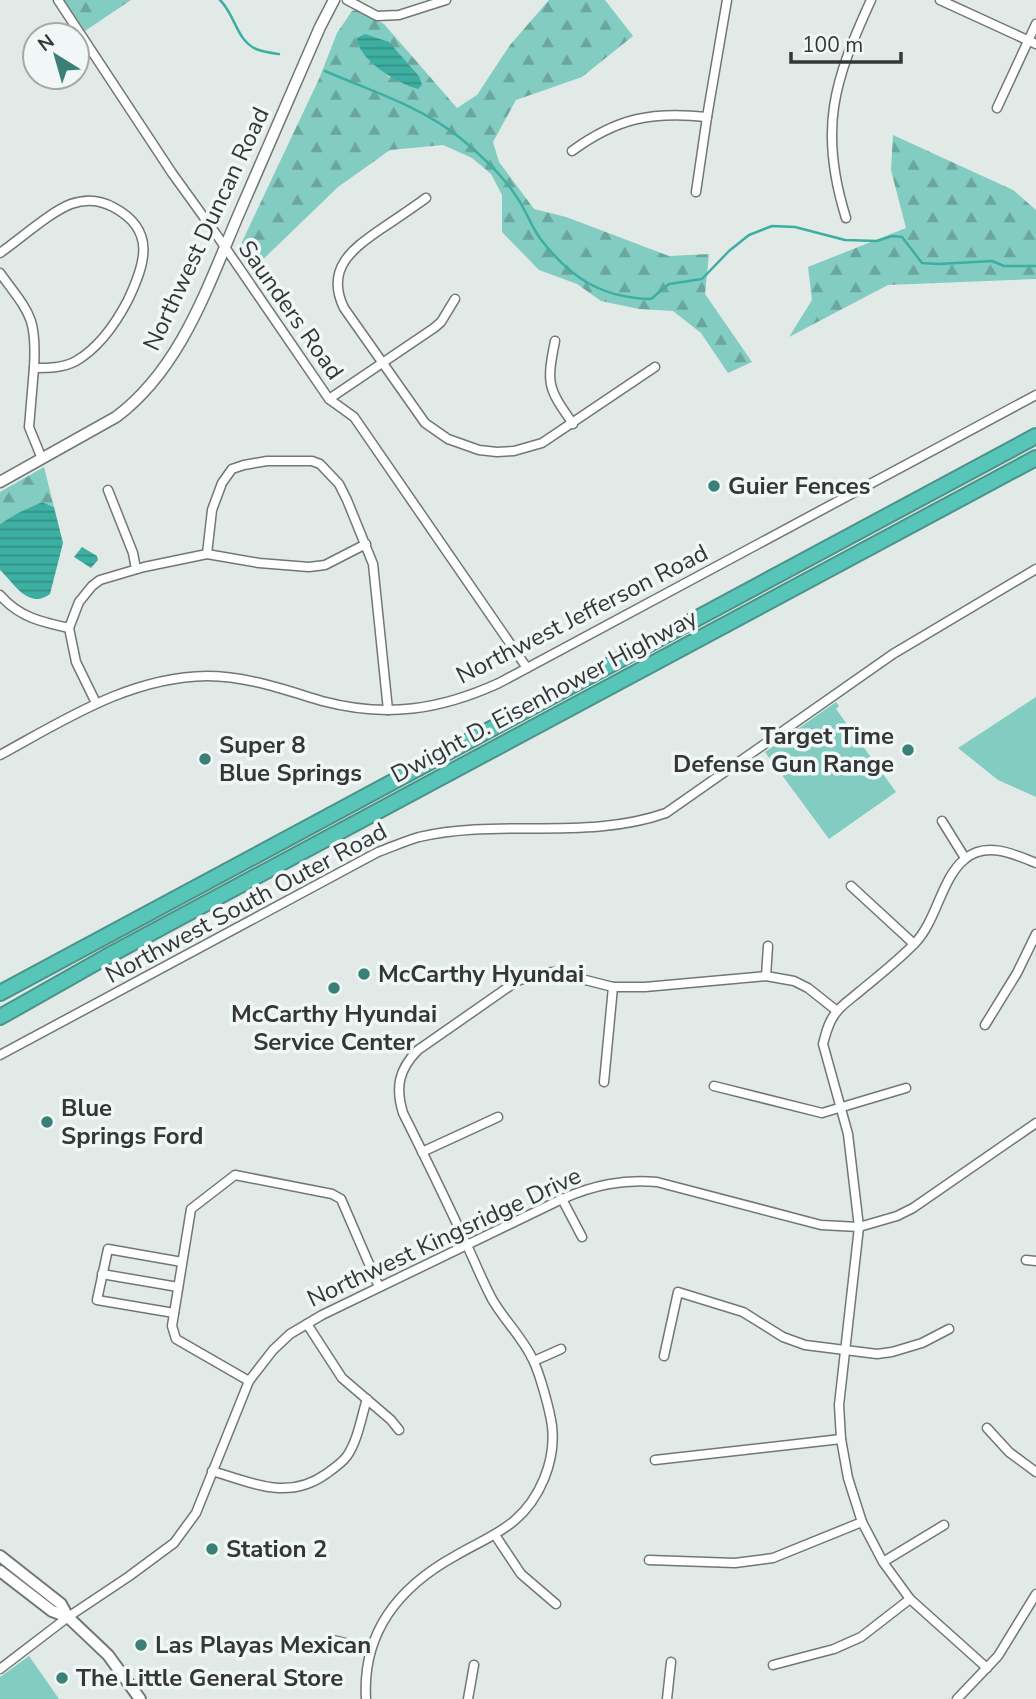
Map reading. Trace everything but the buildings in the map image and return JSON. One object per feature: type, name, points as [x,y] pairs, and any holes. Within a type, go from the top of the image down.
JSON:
[{"type":"highway","name":"Dwight D. Eisenhower Highway","points":[[0,993],[1036,436]]},
{"type":"highway","name":"Dwight D. Eisenhower Highway","points":[[0,1017],[119,950],[1036,458]]},
{"type":"main road","points":[[0,1556],[61,1604],[68,1617],[108,1655],[140,1699]]},
{"type":"main road","points":[[0,1571],[52,1611],[68,1617]]},
{"type":"street","name":"Saunders Road","points":[[58,0],[172,173],[329,399],[354,417],[527,668]]},
{"type":"street","name":"Northwest Duncan Road","points":[[0,482],[116,417],[143,394],[162,372],[181,341],[225,249],[334,0]]},
{"type":"street","points":[[347,0],[377,16],[399,15],[446,0]]},
{"type":"street","points":[[696,192],[727,0]]},
{"type":"street","points":[[846,218],[834,170],[831,136],[833,105],[842,68],[872,0]]},
{"type":"street","points":[[940,0],[1032,42]]},
{"type":"street","points":[[997,108],[1032,42],[1036,24]]},
{"type":"street","points":[[572,151],[601,131],[645,116],[676,114],[706,117]]},
{"type":"street","points":[[426,198],[354,248],[346,257],[338,276],[340,299],[344,308],[425,423],[462,445],[497,452],[514,451],[541,443],[573,424],[655,367]]},
{"type":"street","points":[[0,253],[64,207],[86,201],[99,201],[121,212],[137,229],[142,240],[144,252],[140,275],[111,329],[94,348],[74,362],[52,368],[34,368]]},
{"type":"street","points":[[0,274],[27,310],[34,327],[29,427],[42,459]]},
{"type":"street","points":[[329,399],[441,322],[455,299]]},
{"type":"street","points":[[555,341],[548,371],[551,391],[573,424]]},
{"type":"street","name":"Northwest Jefferson Road","points":[[0,755],[96,703],[143,685],[167,680],[210,676],[267,684],[346,706],[388,710],[415,709],[460,699],[499,683],[1036,395]]},
{"type":"street","points":[[207,554],[212,510],[222,483],[232,469],[267,461],[313,461],[320,464],[339,484],[373,564],[388,710]]},
{"type":"street","points":[[108,490],[133,553],[136,569]]},
{"type":"street","points":[[96,703],[76,662],[69,628],[79,602],[92,586],[108,577],[136,569],[207,554],[259,563],[309,567],[325,565],[366,544]]},
{"type":"street","name":"Northwest South Outer Road","points":[[0,1055],[367,858],[400,843],[420,837],[460,832],[626,824],[666,813],[893,654],[1036,569]]},
{"type":"street","points":[[0,595],[20,614],[43,623],[69,628]]},
{"type":"street","points":[[943,821],[965,858]]},
{"type":"street","points":[[987,1668],[910,1599],[883,1562],[862,1522],[848,1478],[841,1439],[839,1405],[859,1227],[851,1149],[823,1044],[826,1030],[836,1011],[914,944],[936,910],[956,869],[965,858],[980,851],[997,849],[1036,863]]},
{"type":"street","points":[[851,886],[914,944]]},
{"type":"street","points":[[985,1025],[1017,974],[1036,934]]},
{"type":"street","points":[[766,976],[768,946]]},
{"type":"street","points":[[366,1699],[365,1679],[370,1649],[381,1623],[415,1582],[454,1556],[495,1535],[515,1520],[532,1501],[542,1485],[548,1466],[552,1427],[534,1361],[493,1300],[403,1113],[397,1089],[403,1069],[418,1050],[517,981],[528,976],[554,972],[613,988],[766,976],[794,981],[808,988],[836,1011]]},
{"type":"street","points":[[604,1082],[613,988]]},
{"type":"street","points":[[714,1086],[821,1113],[906,1088]]},
{"type":"street","points":[[422,1152],[498,1117]]},
{"type":"street","name":"Northwest Kingsridge Drive","points":[[0,1669],[68,1617],[174,1543],[197,1513],[249,1381],[290,1334],[307,1324],[562,1199],[601,1185],[638,1180],[672,1184],[821,1225],[859,1227],[897,1216],[913,1208],[1036,1123]]},
{"type":"street","points":[[249,1381],[177,1339],[172,1326],[191,1209],[235,1175],[332,1194],[341,1199],[379,1287]]},
{"type":"street","points":[[562,1199],[582,1237]]},
{"type":"street","points":[[174,1313],[97,1300],[107,1249],[182,1262]]},
{"type":"street","points":[[1026,1260],[1036,1261]]},
{"type":"street","points":[[102,1274],[178,1287]]},
{"type":"street","points":[[664,1356],[678,1292],[743,1312],[782,1337],[805,1345],[877,1354],[922,1343],[949,1329]]},
{"type":"street","points":[[307,1324],[342,1378],[399,1430]]},
{"type":"street","points":[[534,1361],[561,1349]]},
{"type":"street","points":[[212,1471],[272,1488],[297,1489],[310,1484],[347,1456],[367,1399]]},
{"type":"street","points":[[987,1428],[1010,1452],[1036,1472]]},
{"type":"street","points":[[655,1460],[841,1439]]},
{"type":"street","points":[[649,1560],[735,1563],[773,1558],[862,1522]]},
{"type":"street","points":[[883,1562],[944,1525]]},
{"type":"street","points":[[495,1535],[522,1574],[556,1604]]},
{"type":"street","points":[[957,1699],[998,1656],[1036,1594]]},
{"type":"street","points":[[773,1665],[834,1648],[861,1637],[910,1599]]},
{"type":"street","points":[[333,1640],[370,1649]]},
{"type":"street","points":[[667,1699],[671,1662]]},
{"type":"street","points":[[468,1699],[474,1665]]},
{"type":"green space","points":[[64,0],[131,0],[91,27],[91,21],[78,21]]},
{"type":"green space","points":[[549,0],[605,0],[633,36],[582,77],[516,100],[493,142],[499,162],[534,209],[566,217],[669,256],[709,254],[705,294],[752,362],[728,373],[701,333],[673,311],[639,309],[601,301],[577,284],[539,270],[502,232],[502,195],[491,174],[472,158],[443,145],[390,150],[338,187],[250,272],[242,254],[242,242],[319,79],[337,33],[352,11],[356,10],[384,24],[457,108],[477,95],[510,45]],"holes":[[[358,45],[395,49],[419,76],[389,77]]]},
{"type":"green space","points":[[893,135],[1013,190],[1036,210],[1036,279],[888,285],[789,337],[812,300],[808,267],[906,228],[891,170]]},
{"type":"green space","points":[[44,467],[54,507],[42,502],[0,524],[0,492]]},
{"type":"green space","points":[[1036,697],[1036,797],[998,780],[958,748]]},
{"type":"green space","points":[[836,702],[839,706],[836,709],[896,792],[829,839],[765,752]]},
{"type":"green space","points":[[29,1656],[59,1699],[0,1699],[0,1677]]},
{"type":"shaded area","points":[[365,34],[389,42],[419,76],[422,85],[418,89],[410,86],[371,62],[364,55],[357,38]]},
{"type":"shaded area","points":[[42,502],[54,507],[63,543],[50,594],[35,599],[22,593],[0,570],[0,524]]},
{"type":"shaded area","points":[[82,547],[97,556],[98,560],[91,568],[74,557]]},
{"type":"waterway","points":[[220,0],[249,45],[279,54]]},
{"type":"waterway","points":[[325,71],[412,108],[459,137],[506,182],[538,236],[564,266],[589,284],[617,295],[651,299],[669,284],[702,279],[749,235],[772,226],[795,227],[845,240],[877,241],[892,236],[902,237],[922,263],[992,261],[1004,266],[1036,266]]},
{"type":"place","name":"Guier Fences","points":[[714,486]]},
{"type":"place","name":"Target Time Defense Gun Range","points":[[908,750]]},
{"type":"place","name":"Super 8 Blue Springs","points":[[205,759]]},
{"type":"place","name":"McCarthy Hyundai","points":[[364,974]]},
{"type":"place","name":"McCarthy Hyundai Service Center","points":[[334,988]]},
{"type":"place","name":"Blue Springs Ford","points":[[47,1122]]},
{"type":"place","name":"Station 2","points":[[212,1549]]},
{"type":"place","name":"Las Playas Mexican","points":[[141,1645]]},
{"type":"place","name":"The Little General Store","points":[[62,1678]]}]
